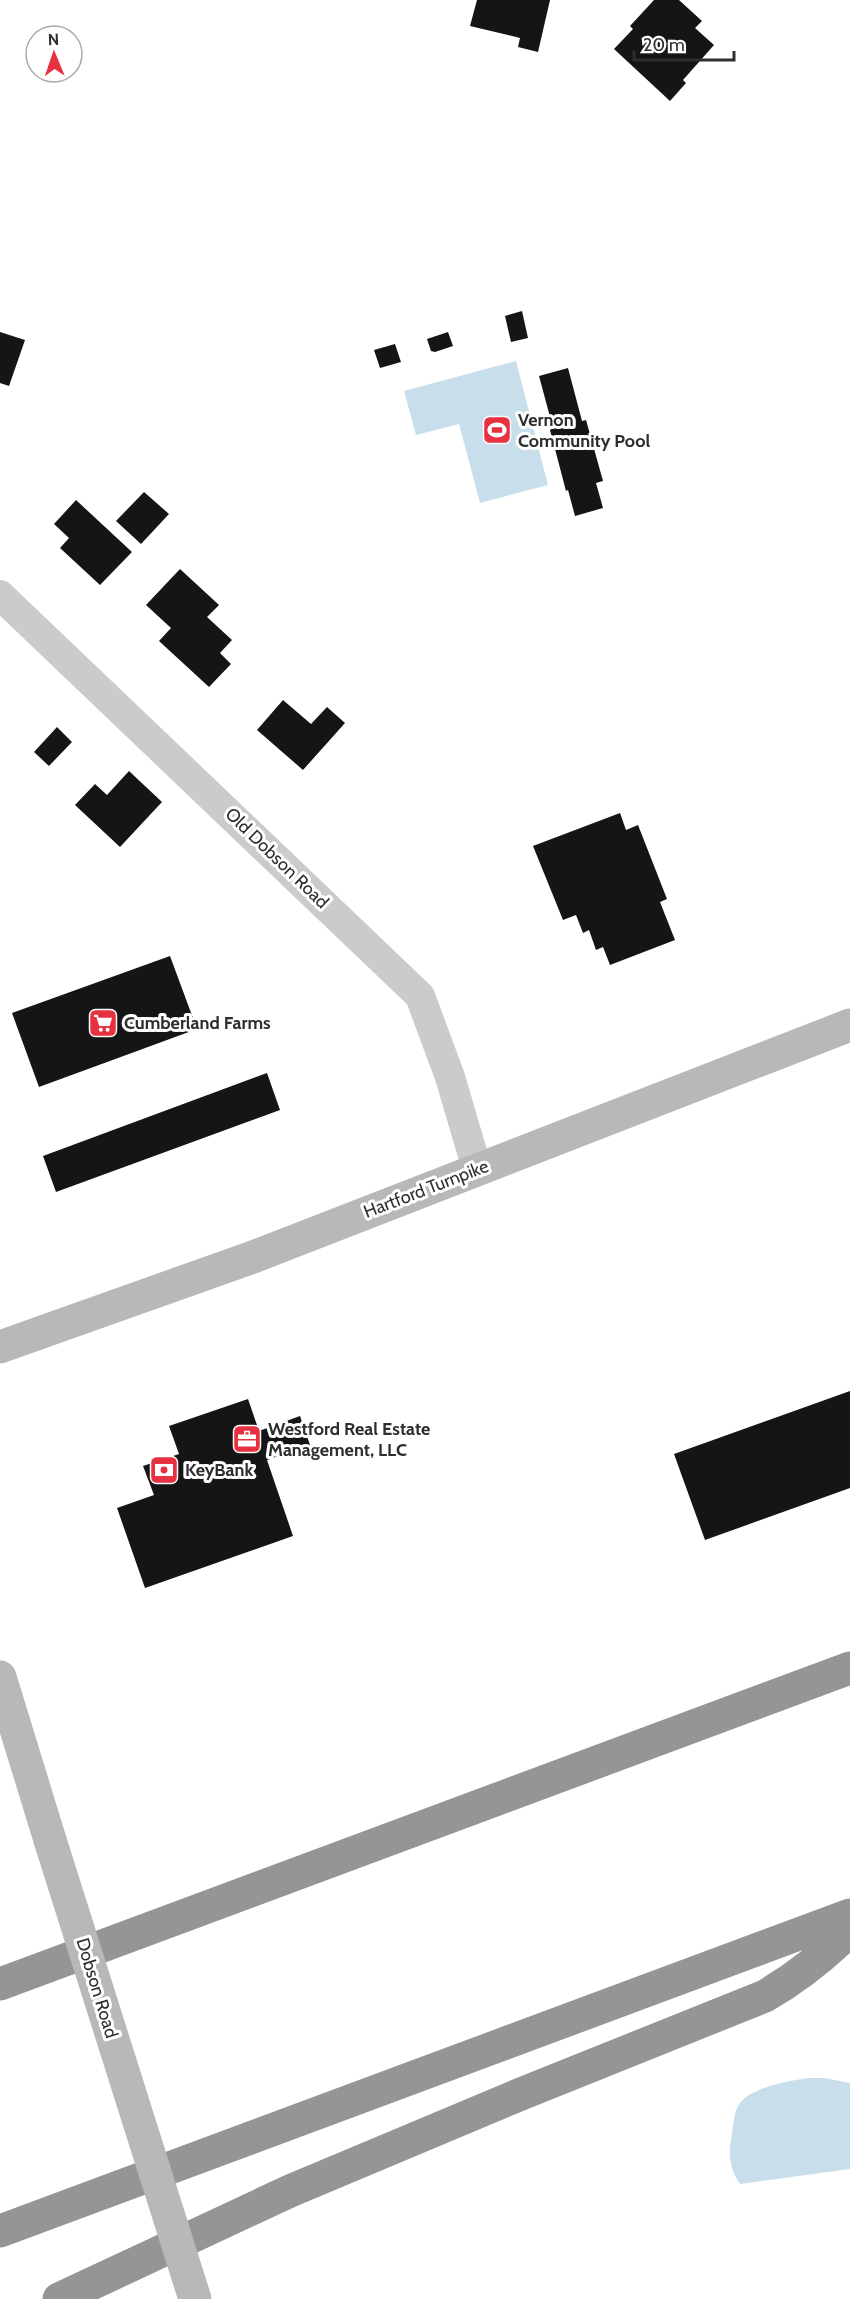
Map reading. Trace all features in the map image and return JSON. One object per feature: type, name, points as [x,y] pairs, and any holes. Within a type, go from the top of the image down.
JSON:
[{"type":"highway","points":[[0,1984],[850,1668]]},
{"type":"highway","points":[[0,2231],[850,1915]]},
{"type":"highway","points":[[59,2299],[290,2190],[520,2094],[765,1996],[814,1963],[850,1930]]},
{"type":"main road","name":"Hartford Turnpike","points":[[0,1347],[254,1257],[850,1025]]},
{"type":"main road","name":"Dobson Road","points":[[0,1677],[195,2299]]},
{"type":"street","name":"Old Dobson Road","points":[[0,595],[420,996],[450,1077],[477,1169]]},
{"type":"water","name":"Vernon Community Pool","points":[[516,361],[548,485],[480,503],[459,424],[416,435],[404,391]]},
{"type":"water","points":[[807,2078],[824,2078],[850,2083],[850,2169],[740,2184],[732,2169],[730,2152],[737,2108],[749,2095],[758,2090]]},
{"type":"building","points":[[477,0],[550,0],[538,52],[518,47],[520,38],[470,26]]},
{"type":"building","points":[[654,0],[679,0],[702,21],[695,28],[714,45],[683,80],[686,83],[670,101],[614,49],[633,29],[630,26]]},
{"type":"building","points":[[522,311],[528,338],[511,342],[505,316]]},
{"type":"building","points":[[0,332],[25,340],[9,386],[0,383]]},
{"type":"building","points":[[448,332],[453,346],[435,352],[431,351],[427,339]]},
{"type":"building","points":[[395,344],[401,362],[380,368],[374,350]]},
{"type":"building","points":[[568,368],[582,421],[586,420],[603,481],[596,483],[603,508],[575,516],[550,430],[553,428],[539,376]]},
{"type":"building","points":[[144,492],[169,514],[141,544],[116,521]]},
{"type":"building","points":[[76,500],[132,552],[100,585],[60,548],[69,538],[54,524]]},
{"type":"building","points":[[180,569],[219,605],[207,617],[232,640],[220,653],[231,664],[209,687],[159,641],[171,628],[146,605]]},
{"type":"building","points":[[283,700],[311,724],[327,707],[345,723],[303,770],[257,730]]},
{"type":"building","points":[[57,727],[72,742],[49,766],[34,752]]},
{"type":"building","points":[[129,771],[162,802],[120,847],[75,805],[95,784],[107,795]]},
{"type":"building","points":[[620,813],[626,830],[638,825],[667,899],[660,902],[675,940],[610,965],[603,947],[596,950],[589,930],[583,933],[576,915],[563,920],[533,846]]},
{"type":"building","points":[[170,956],[197,1029],[39,1087],[12,1013]]},
{"type":"building","name":"Cumberland Farms","points":[[267,1073],[280,1110],[56,1192],[43,1156]]},
{"type":"building","points":[[850,1391],[850,1488],[705,1540],[674,1454]]},
{"type":"building","points":[[248,1399],[259,1431],[300,1416],[310,1445],[267,1460],[293,1536],[145,1588],[117,1508],[154,1495],[143,1466],[179,1454],[169,1426]]},
{"type":"place","name":"Vernon Community Pool","points":[[497,430]]},
{"type":"place","name":"Cumberland Farms","points":[[103,1023]]},
{"type":"place","name":"Westford Real Estate Management, LLC","points":[[247,1439]]},
{"type":"place","name":"KeyBank","points":[[164,1470]]}]
